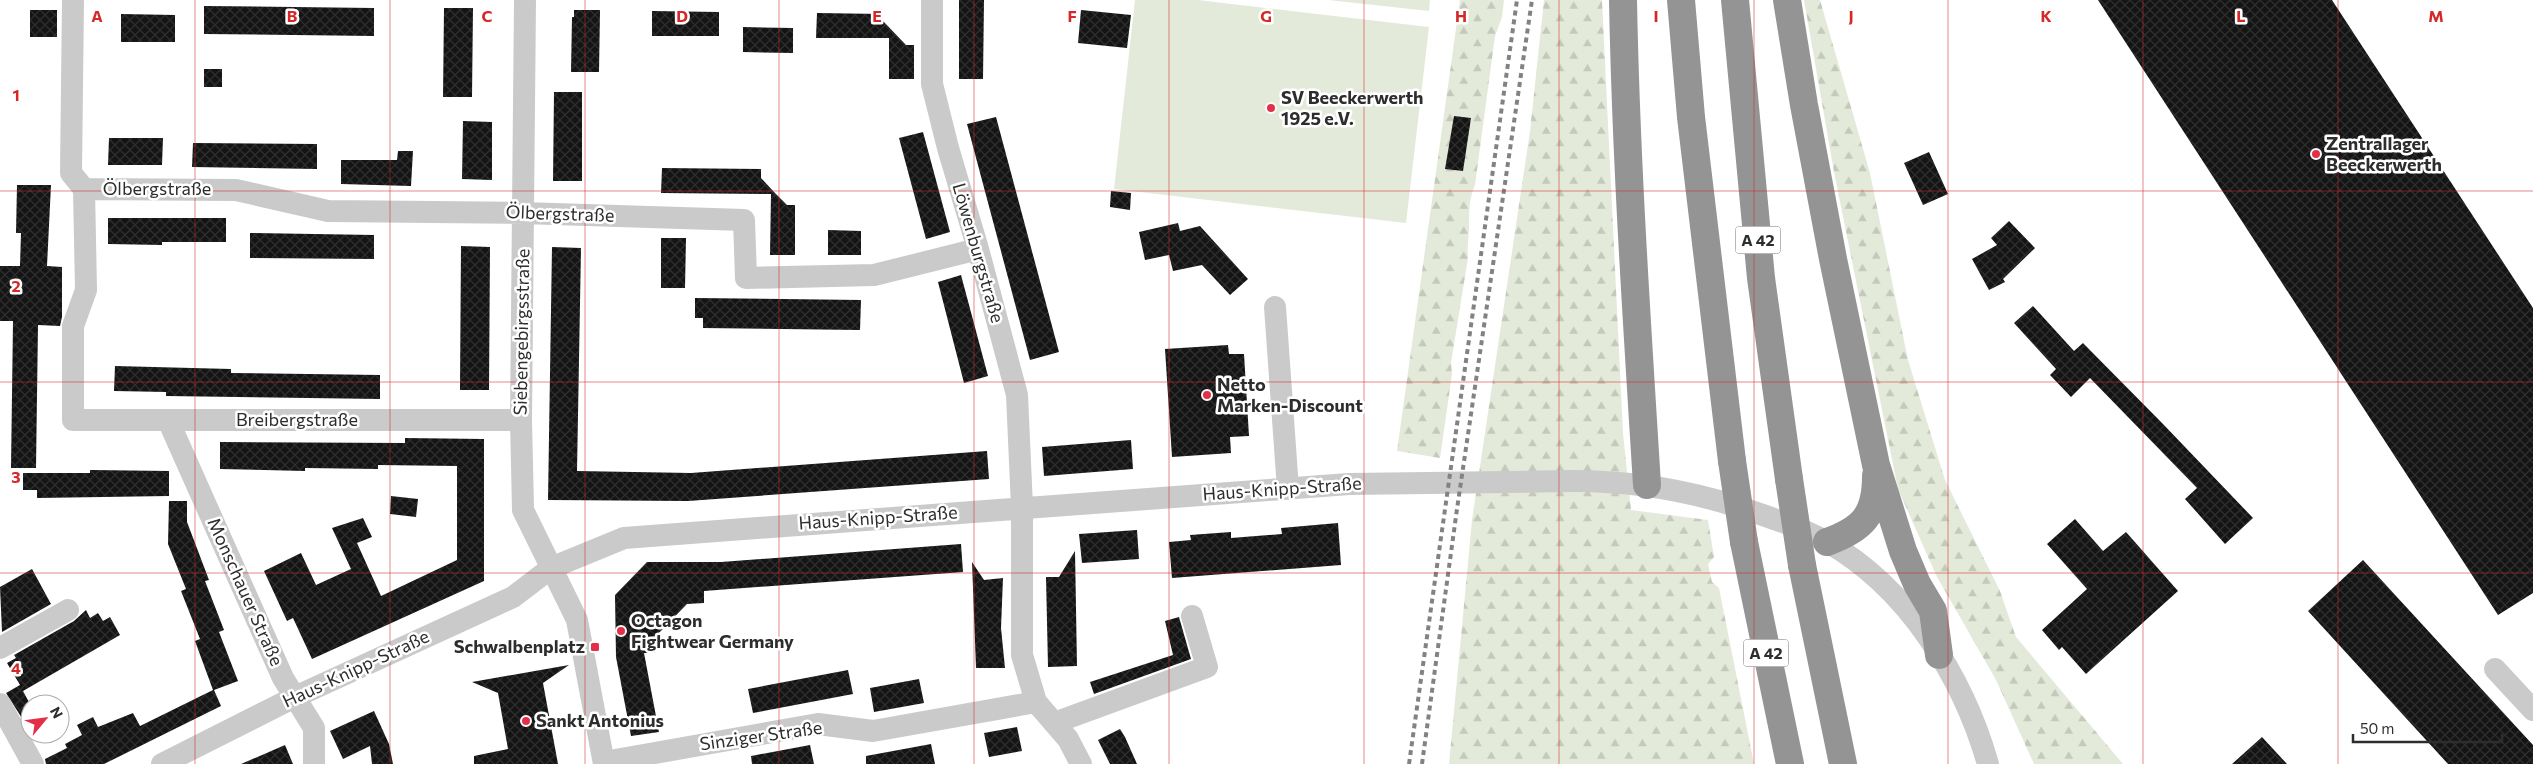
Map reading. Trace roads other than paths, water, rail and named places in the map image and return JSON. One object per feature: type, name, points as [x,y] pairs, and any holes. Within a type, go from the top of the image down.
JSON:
[{"type":"highway","points":[[1623,0],[1625,115],[1634,297],[1648,485]]},
{"type":"highway","name":"A 42","points":[[1681,0],[1698,176],[1732,461],[1744,542],[1790,764]]},
{"type":"highway","name":"A 42","points":[[1735,0],[1761,278],[1789,479],[1802,565],[1843,764]]},
{"type":"highway","points":[[1788,0],[1804,105],[1876,465],[1903,551],[1917,584],[1933,611],[1939,655]]},
{"type":"highway","points":[[1827,542],[1853,530],[1867,516],[1875,501],[1876,465]]},
{"type":"street","points":[[73,0],[71,173],[84,189]]},
{"type":"street","name":"Siebengebirgsstraße","points":[[525,0],[521,420],[523,510],[577,620],[604,763]]},
{"type":"street","name":"Löwenburgstraße","points":[[932,0],[932,84],[1016,395],[1022,507],[1022,655],[1036,702]]},
{"type":"street","name":"Ölbergstraße","points":[[84,189],[236,190],[328,211],[523,213],[744,220],[746,278],[874,274],[978,249]]},
{"type":"street","name":"Breibergstraße","points":[[84,189],[86,290],[73,326],[73,420],[521,420]]},
{"type":"street","points":[[1275,307],[1288,489]]},
{"type":"street","name":"Monschauer Straße","points":[[168,420],[284,678],[314,728],[314,764]]},
{"type":"street","name":"Haus-Knipp-Straße","points":[[162,764],[295,697],[513,597],[551,568],[624,538],[1349,484],[1526,481],[1609,481],[1648,485],[1685,492],[1735,506],[1791,526],[1827,542],[1882,583],[1907,610],[1939,655],[1960,689],[1978,729],[1988,764]]},
{"type":"street","points":[[0,648],[68,610]]},
{"type":"street","points":[[1054,723],[1207,667],[1192,616]]},
{"type":"street","points":[[2495,670],[2533,710]]},
{"type":"street","points":[[1036,702],[1068,739],[1081,764]]},
{"type":"street","name":"Sinziger Straße","points":[[604,763],[818,724],[873,731],[1036,702]]},
{"type":"street","points":[[0,704],[33,764]]},
{"type":"railway","points":[[1409,764],[1517,0]]},
{"type":"railway","points":[[1422,764],[1457,509],[1532,0]]},
{"type":"place","name":"SV Beeckerwerth 1925 e.V.","points":[[1271,108]]},
{"type":"place","name":"Zentrallager Beeckerwerth","points":[[2316,154]]},
{"type":"place","name":"Netto Marken-Discount","points":[[1207,395]]},
{"type":"place","name":"Octagon Fightwear Germany","points":[[621,631]]},
{"type":"place","name":"Schwalbenplatz","points":[[595,647]]},
{"type":"place","name":"Sankt Antonius","points":[[526,721]]}]
